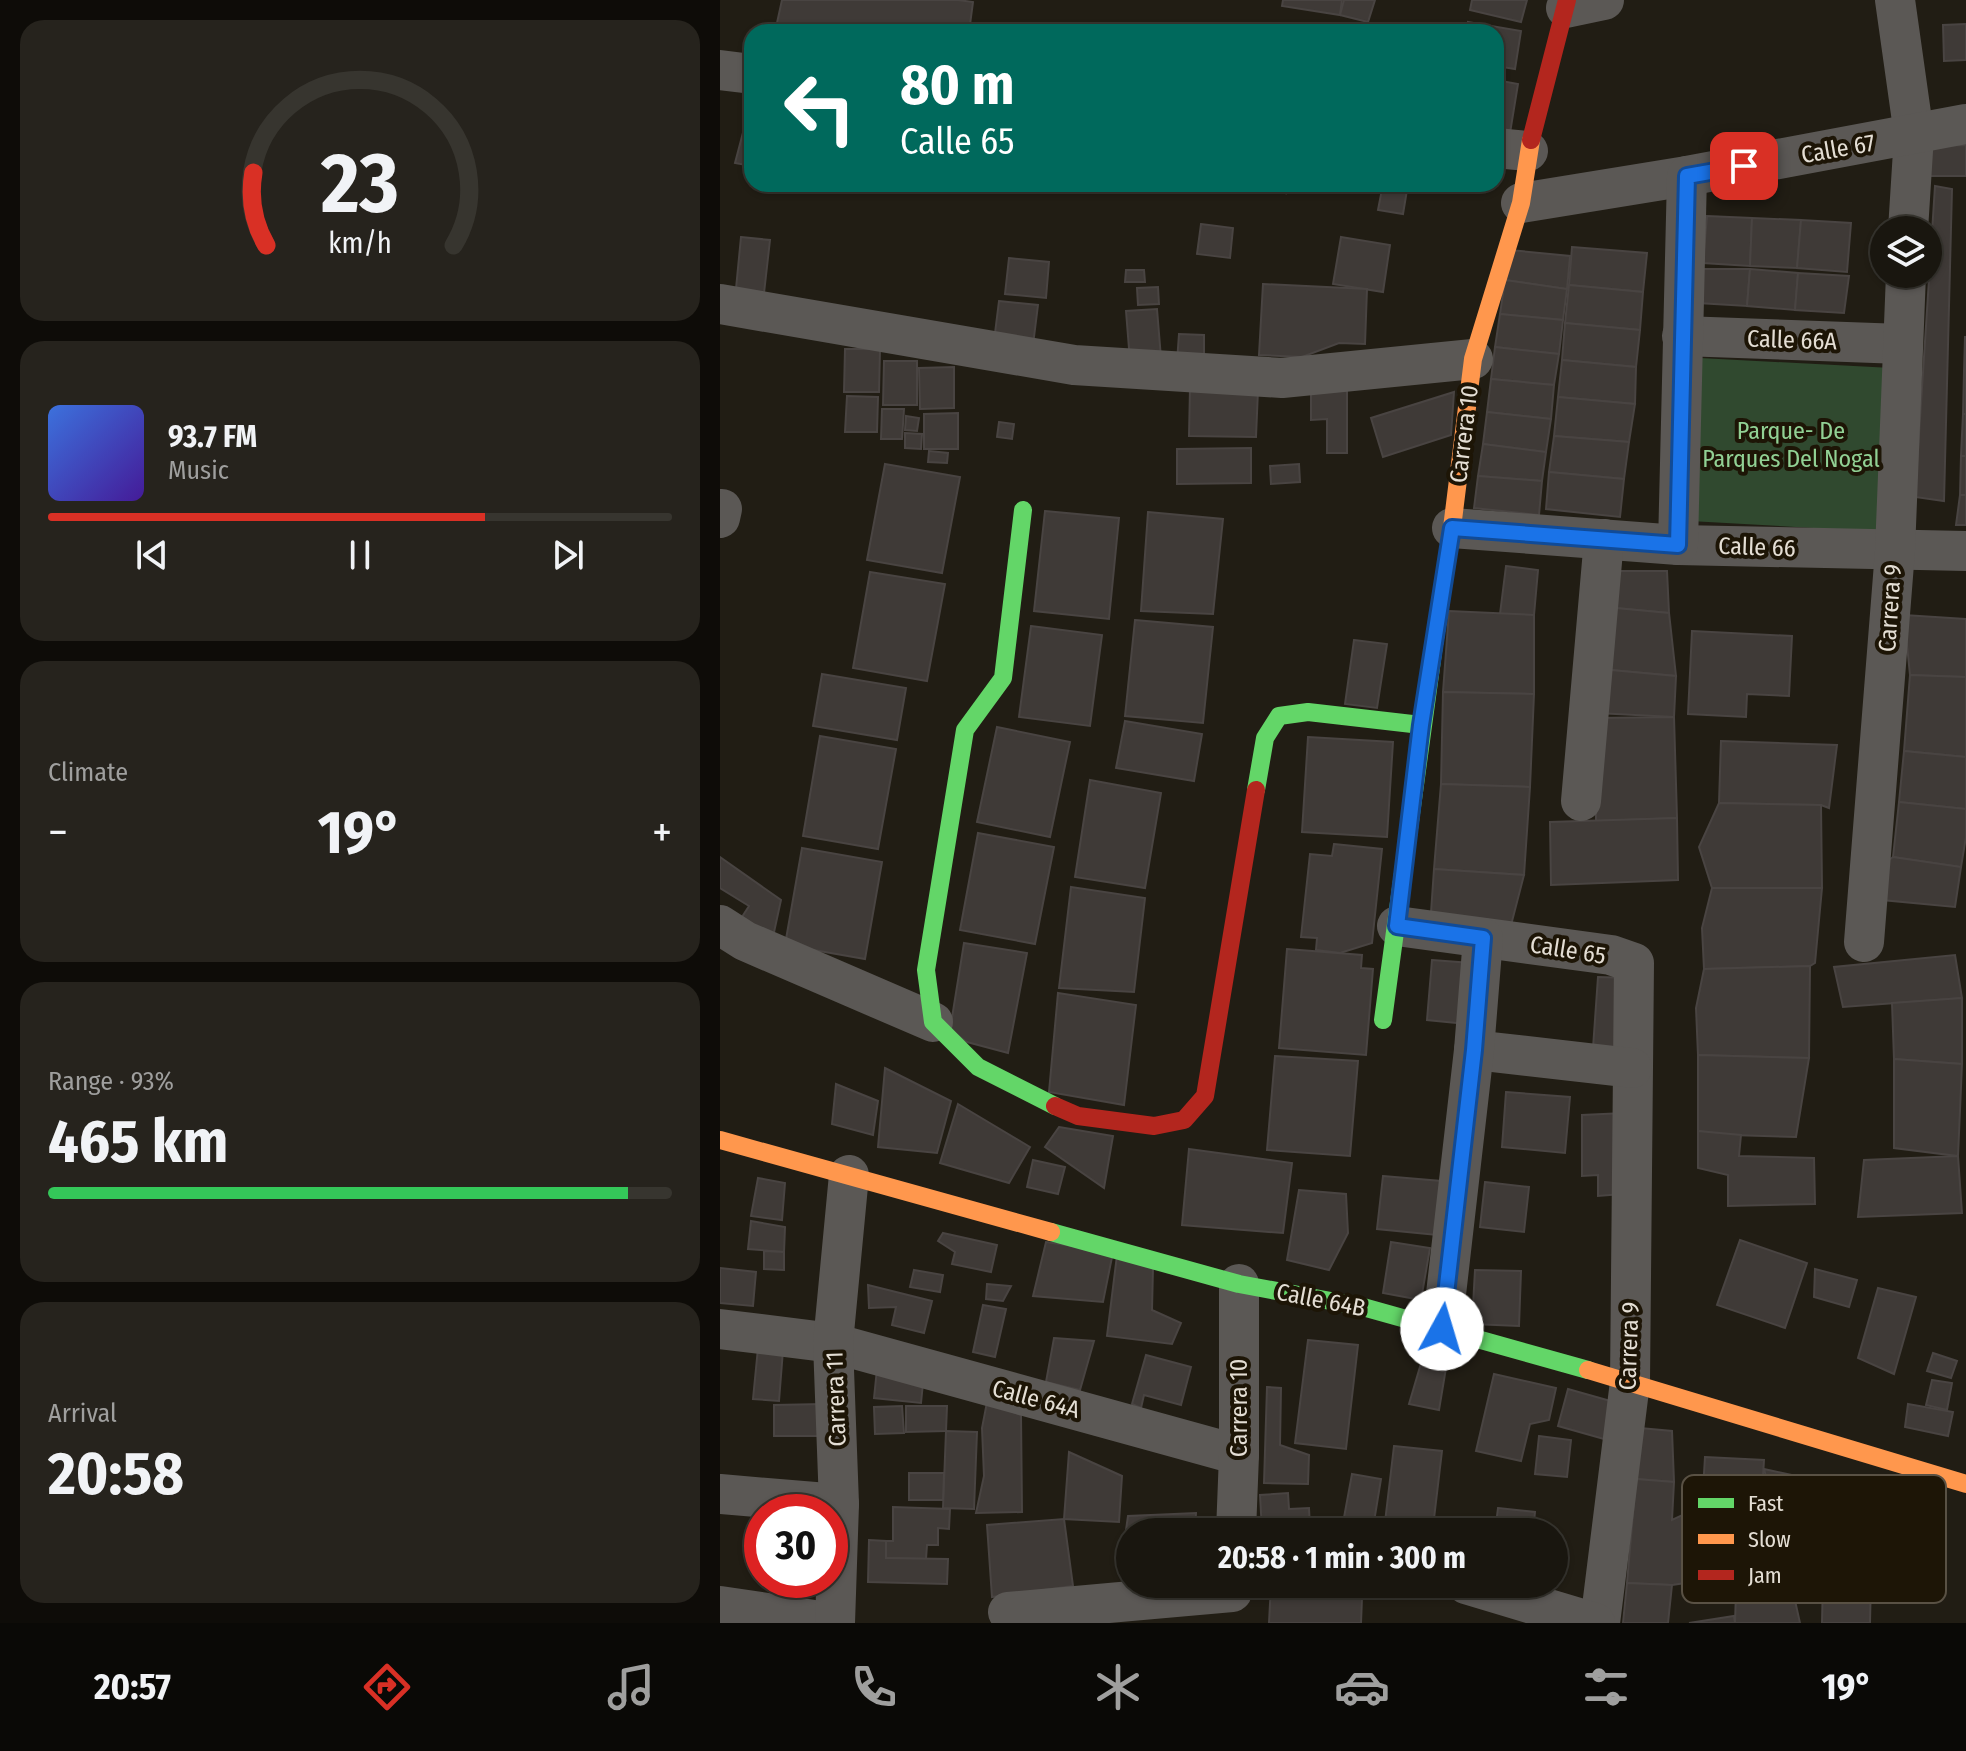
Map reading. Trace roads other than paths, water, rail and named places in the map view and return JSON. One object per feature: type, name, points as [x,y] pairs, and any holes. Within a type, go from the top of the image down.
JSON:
[{"type":"street","points":[[1566,4],[1604,0]]},
{"type":"street","points":[[1895,0],[1914,135],[1909,216]]},
{"type":"street","name":"Carrera 10","points":[[1383,1020],[1473,359],[1521,203],[1512,150],[1566,4]]},
{"type":"street","points":[[720,70],[744,73]]},
{"type":"street","name":"Calle 67","points":[[1521,203],[1687,176],[1966,124]]},
{"type":"street","points":[[1678,545],[1687,176]]},
{"type":"street","name":"Carrera 9","points":[[1864,942],[1895,551],[1905,288]]},
{"type":"street","points":[[720,304],[1074,365],[1282,378],[1473,359]]},
{"type":"street","name":"Calle 66A","points":[[1682,336],[1902,344]]},
{"type":"street","points":[[933,1022],[926,970],[965,730],[1003,678],[1023,510]]},
{"type":"street","name":"Calle 66","points":[[1452,528],[1678,545],[1966,551]]},
{"type":"street","points":[[1581,801],[1604,539]]},
{"type":"street","points":[[720,925],[745,941],[933,1022],[978,1067],[1078,1116],[1154,1126],[1184,1120],[1205,1096],[1265,738],[1279,716],[1308,712],[1421,725]]},
{"type":"street","name":"Calle 65","points":[[1397,926],[1611,955],[1634,963],[1632,1068]]},
{"type":"street","points":[[1442,1329],[1474,1050],[1483,938]]},
{"type":"street","points":[[1474,1050],[1632,1068]]},
{"type":"street","name":"Carrera 9","points":[[1597,1623],[1630,1382],[1632,1068]]},
{"type":"street","name":"Calle 64B","points":[[720,1140],[1239,1284],[1363,1307],[1630,1382],[1936,1475]]},
{"type":"street","name":"Carrera 11","points":[[839,1494],[833,1343],[849,1175]]},
{"type":"street","name":"Carrera 10","points":[[1237,1518],[1239,1284]]},
{"type":"street","points":[[720,1329],[833,1343]]},
{"type":"street","name":"Calle 64A","points":[[833,1343],[1239,1455]]},
{"type":"street","name":"Calle 64B","points":[[1946,1478],[1966,1484]]},
{"type":"street","points":[[720,1494],[744,1496]]},
{"type":"street","name":"Carrera 11","points":[[835,1623],[836,1598]]},
{"type":"street","points":[[1513,1598],[1597,1623]]},
{"type":"street","points":[[1008,1612],[1232,1600]]},
{"type":"street","points":[[720,1606],[835,1623]]},
{"type":"park label","name":"Parque- De Parques Del Nogal","points":[[1791,445]]}]
